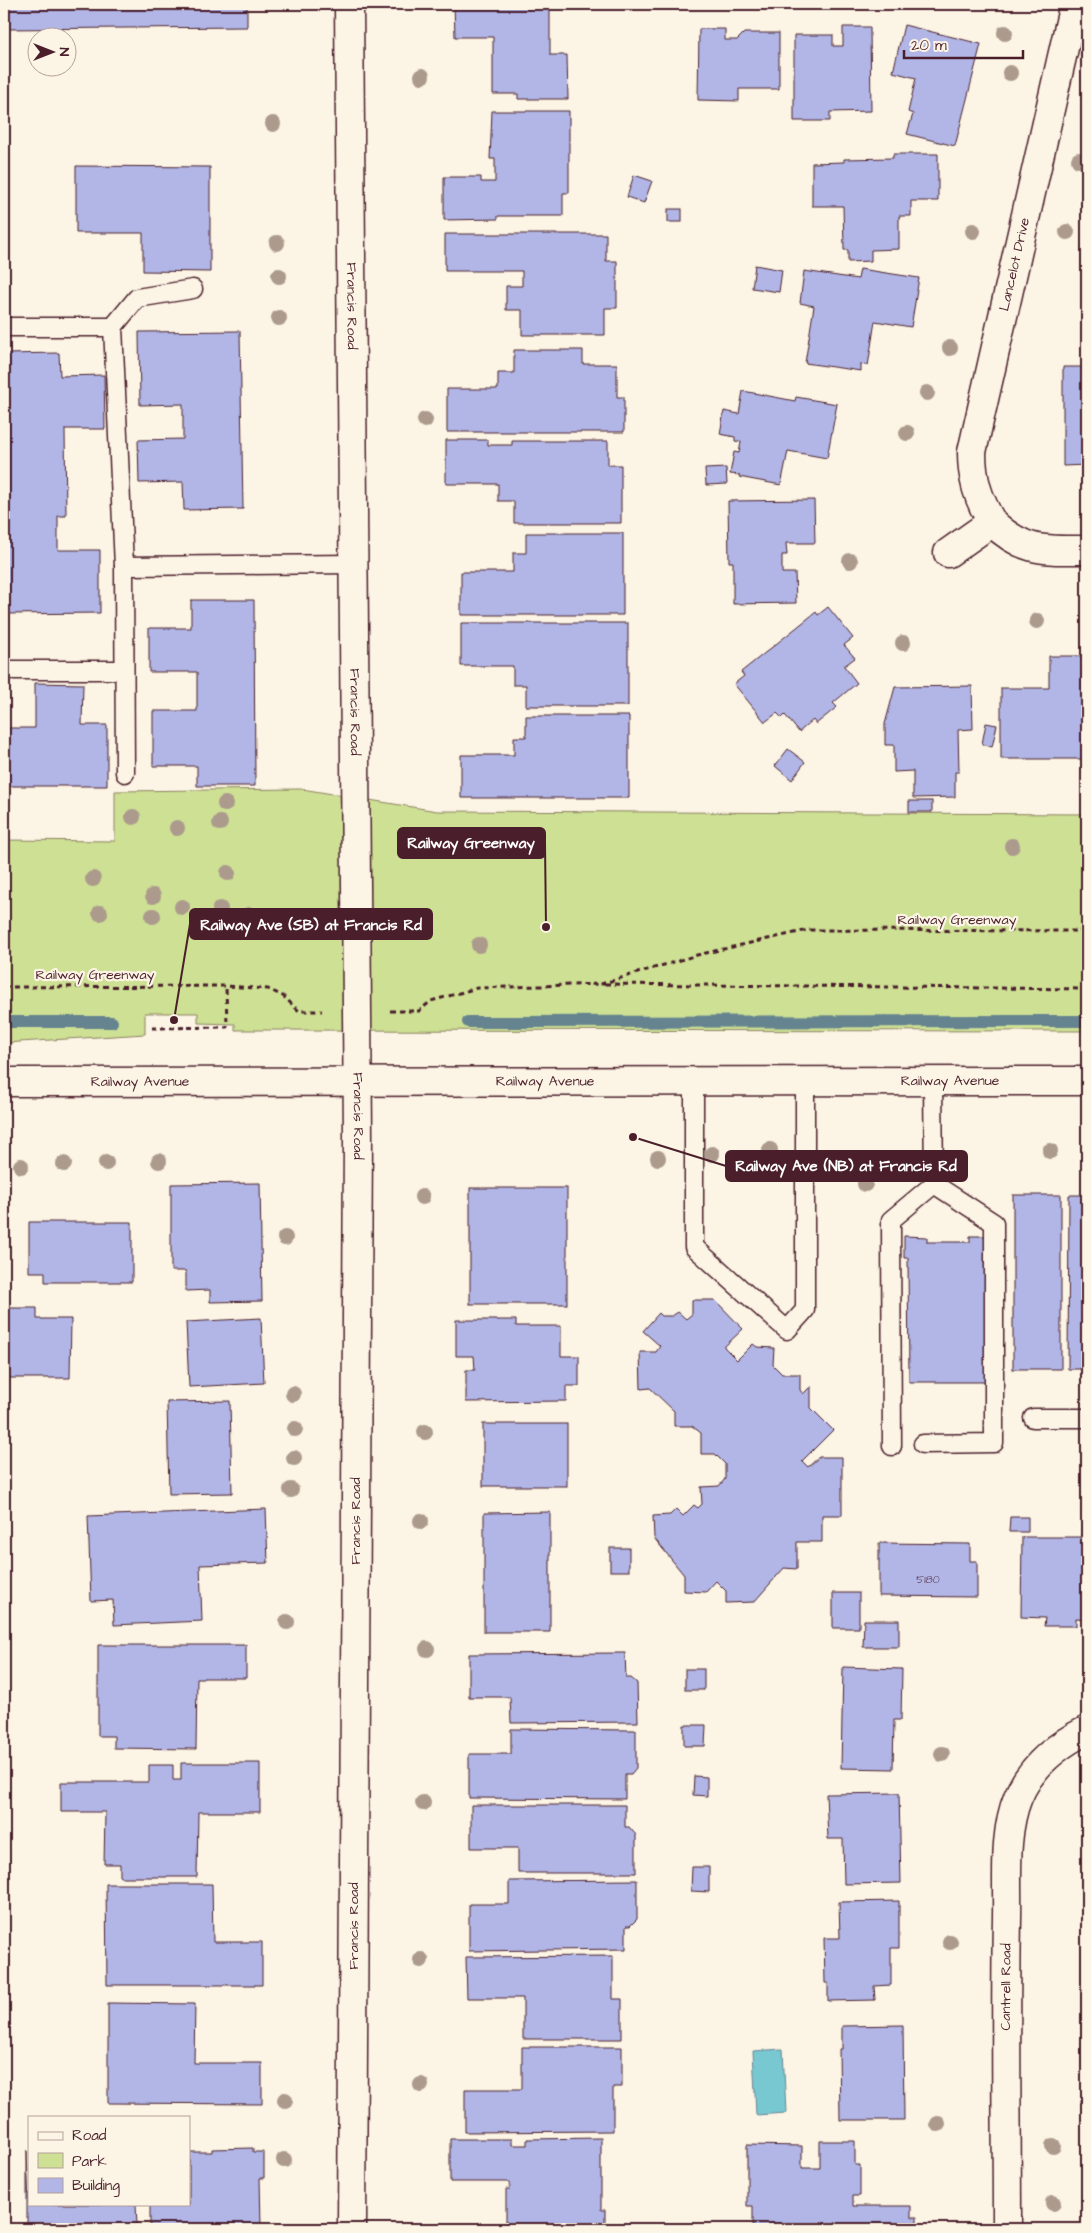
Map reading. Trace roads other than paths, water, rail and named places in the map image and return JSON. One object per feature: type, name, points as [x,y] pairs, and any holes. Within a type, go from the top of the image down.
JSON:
[{"type":"street","name":"Francis Road","points":[[349,4],[357,1081],[352,2229]]},
{"type":"street","name":"Lancelot Drive","points":[[1074,4],[972,452],[975,488],[982,507],[992,522],[1005,535],[1027,546],[1049,550],[1087,550]]},
{"type":"street","points":[[948,553],[992,522]]},
{"type":"street","name":"Railway Avenue","points":[[4,1082],[1087,1081]]},
{"type":"street","name":"Cantrell Road","points":[[1007,2229],[1007,1938],[1009,1840],[1012,1817],[1018,1797],[1030,1774],[1049,1754],[1087,1730]]},
{"type":"lane","points":[[125,773],[124,566],[113,327],[138,298],[192,288]]},
{"type":"lane","points":[[4,327],[113,327]]},
{"type":"lane","points":[[124,566],[353,564]]},
{"type":"lane","points":[[4,670],[124,670]]},
{"type":"lane","points":[[694,1082],[694,1247],[787,1330],[805,1310],[805,1082]]},
{"type":"lane","points":[[933,1082],[934,1184]]},
{"type":"lane","points":[[923,1444],[994,1444],[994,1223],[934,1184]]},
{"type":"lane","points":[[892,1446],[891,1220],[934,1184]]},
{"type":"lane","points":[[1033,1418],[1087,1418]]},
{"type":"water","points":[[783,2049],[786,2113],[756,2115],[753,2051]]},
{"type":"waterway","points":[[468,1022],[1087,1021]]},
{"type":"waterway","points":[[4,1022],[112,1022]]},
{"type":"place","name":"Railway Greenway","points":[[546,927]]},
{"type":"place","name":"Railway Ave (SB) at Francis Rd","points":[[174,1020]]},
{"type":"place","name":"Railway Ave (NB) at Francis Rd","points":[[633,1137]]}]
